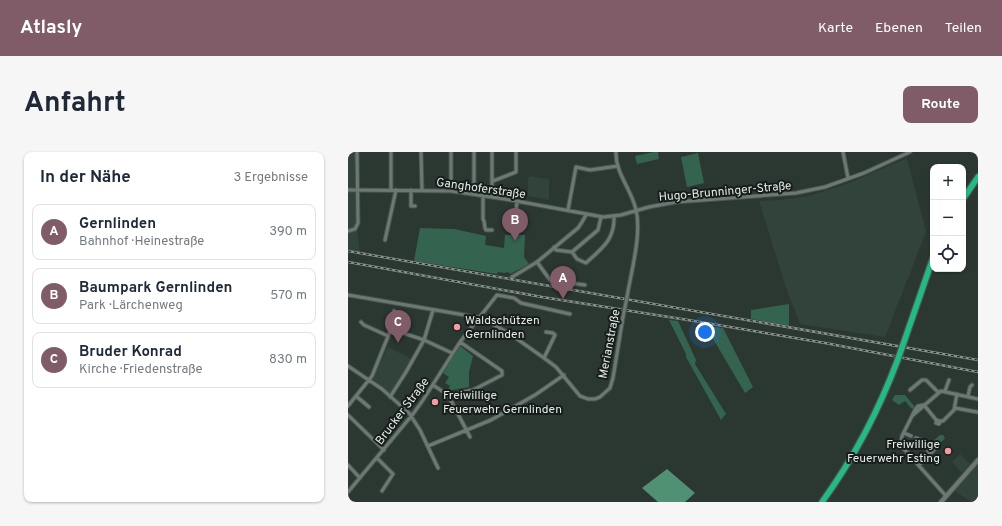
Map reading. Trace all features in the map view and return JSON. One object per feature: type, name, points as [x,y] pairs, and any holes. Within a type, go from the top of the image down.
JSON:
[{"type":"highway","points":[[966,194],[978,176]]},
{"type":"highway","points":[[822,502],[867,431],[885,394],[930,267]]},
{"type":"street","points":[[348,231],[355,229],[358,223],[357,152]]},
{"type":"street","points":[[391,152],[391,190]]},
{"type":"street","points":[[421,152],[422,190]]},
{"type":"street","points":[[451,152],[451,191]]},
{"type":"street","points":[[474,152],[474,194]]},
{"type":"street","points":[[492,152],[492,197]]},
{"type":"street","points":[[493,181],[516,172],[516,152]]},
{"type":"street","name":"Merianstraße","points":[[348,295],[478,317],[510,334],[544,358],[564,375],[580,396],[588,399],[595,399],[606,393],[610,388],[613,378],[638,230],[637,211],[616,161],[616,152]]},
{"type":"street","points":[[843,152],[848,178]]},
{"type":"street","name":"Hugo-Brunninger-Straße","points":[[586,215],[601,217],[614,216],[676,202],[796,193],[825,187],[864,173],[910,152]]},
{"type":"street","points":[[568,210],[576,167],[590,170],[618,166]]},
{"type":"street","name":"Ganghoferstraße","points":[[348,190],[451,191],[568,210],[586,215]]},
{"type":"street","points":[[385,240],[396,190]]},
{"type":"street","points":[[411,190],[411,206],[415,206]]},
{"type":"street","points":[[483,195],[483,219],[485,228],[486,230],[492,230]]},
{"type":"street","points":[[515,222],[517,201]]},
{"type":"street","points":[[512,277],[537,262],[580,225],[586,215]]},
{"type":"street","points":[[554,247],[556,250],[572,252],[577,259],[586,263],[610,239],[613,230],[614,216]]},
{"type":"street","points":[[572,252],[598,230],[601,217]]},
{"type":"street","points":[[537,262],[549,279],[585,285]]},
{"type":"street","name":"Brucker Straße","points":[[348,492],[411,417],[433,385],[452,353],[478,317],[497,295],[514,298],[521,303],[570,314]]},
{"type":"street","points":[[390,397],[424,340],[433,310]]},
{"type":"street","points":[[348,406],[369,380],[391,329],[394,311]]},
{"type":"street","points":[[361,322],[364,325],[388,336]]},
{"type":"street","points":[[391,329],[424,340],[452,353]]},
{"type":"street","points":[[544,358],[555,335],[553,333],[546,332]]},
{"type":"street","points":[[448,394],[473,390],[502,375],[502,371],[460,342]]},
{"type":"street","points":[[348,366],[369,380],[411,417],[420,430],[438,468]]},
{"type":"street","points":[[428,446],[492,419],[535,395],[564,375]]},
{"type":"street","points":[[910,390],[922,380],[926,380],[938,392]]},
{"type":"street","points":[[945,391],[948,380]]},
{"type":"street","points":[[433,385],[448,394],[470,437]]},
{"type":"street","points":[[968,396],[972,385]]},
{"type":"street","points":[[946,496],[904,449],[902,443],[904,433],[912,416],[938,392],[945,391],[978,399]]},
{"type":"street","points":[[924,405],[938,421],[943,421],[954,410],[957,394]]},
{"type":"street","points":[[356,396],[369,407]]},
{"type":"street","points":[[955,408],[978,412],[978,409]]},
{"type":"street","points":[[348,415],[384,450]]},
{"type":"street","points":[[904,433],[911,436]]},
{"type":"street","points":[[916,438],[922,440],[937,463]]},
{"type":"street","points":[[918,465],[934,450]]},
{"type":"street","points":[[377,458],[393,474],[382,491]]},
{"type":"street","points":[[940,502],[978,460]]},
{"type":"street","points":[[348,465],[360,478]]},
{"type":"shaded area","points":[[348,152],[355,152],[356,222],[360,252],[348,250]]},
{"type":"shaded area","points":[[658,152],[659,159],[637,164],[635,156]]},
{"type":"shaded area","points":[[698,153],[704,183],[687,187],[681,157]]},
{"type":"shaded area","points":[[907,158],[926,232],[885,337],[800,324],[786,288],[759,201],[809,196],[849,183]]},
{"type":"shaded area","points":[[529,176],[549,179],[549,200],[528,196]]},
{"type":"shaded area","points":[[420,228],[454,229],[486,236],[485,245],[504,248],[505,235],[525,235],[524,257],[529,264],[510,274],[508,272],[498,272],[497,274],[414,261]]},
{"type":"shaded area","points":[[789,304],[789,326],[751,319],[751,310]]},
{"type":"shaded area","points":[[669,320],[678,321],[696,360],[695,364],[726,414],[721,420],[686,357],[686,354]]},
{"type":"shaded area","points":[[707,326],[723,328],[753,387],[745,393],[712,337]]},
{"type":"shaded area","points":[[459,345],[473,356],[469,372],[469,387],[447,391],[450,386],[445,383],[449,377],[443,373]]},
{"type":"shaded area","points":[[388,347],[412,359],[391,394],[372,379]]},
{"type":"shaded area","points":[[895,395],[905,395],[915,407],[912,409],[905,401],[899,405],[892,400]]},
{"type":"shaded area","points":[[940,435],[943,435],[945,438],[937,447],[932,442]]},
{"type":"shaded area","points":[[960,454],[970,464],[962,473],[952,462]]},
{"type":"shaded area","points":[[978,460],[978,502],[971,502],[955,491],[964,476]]},
{"type":"shaded area","points":[[667,469],[695,493],[685,502],[658,502],[642,488]]},
{"type":"railway","points":[[348,251],[978,360]]},
{"type":"railway","points":[[348,262],[542,297],[825,343],[978,372]]},
{"type":"place","name":"Baumpark Gernlinden","points":[[515,241]]},
{"type":"place","name":"Gernlinden","points":[[563,299]]},
{"type":"place","name":"Waldschützen Gernlinden","points":[[457,327]]},
{"type":"place","name":"Bruder Konrad","points":[[398,343]]},
{"type":"place","name":"Freiwillige Feuerwehr Gernlinden","points":[[435,402]]},
{"type":"place","name":"Freiwillige Feuerwehr Esting","points":[[948,451]]}]
